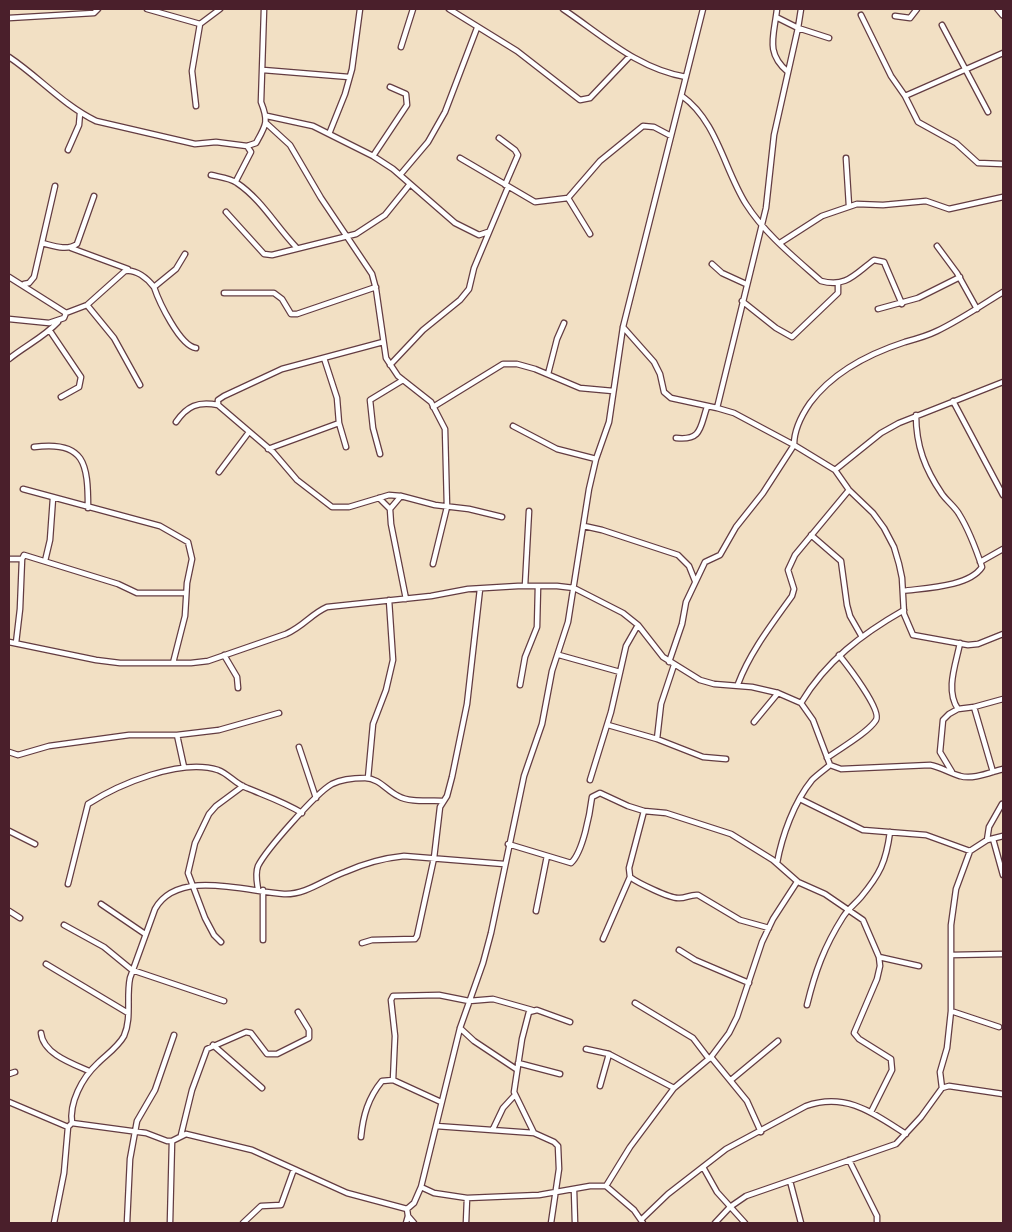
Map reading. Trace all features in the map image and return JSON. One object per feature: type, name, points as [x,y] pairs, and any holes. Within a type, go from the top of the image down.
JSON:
[{"type":"street","points":[[9,18],[94,13],[98,9]]},
{"type":"street","points":[[146,9],[200,24]]},
{"type":"street","points":[[196,106],[192,71],[200,24],[220,9]]},
{"type":"street","points":[[9,57],[80,113],[96,122],[195,144],[216,142],[247,146],[256,143],[266,123],[267,116],[261,102],[264,9]]},
{"type":"street","points":[[329,134],[345,94],[360,9]]},
{"type":"street","points":[[400,47],[413,9]]},
{"type":"street","points":[[448,9],[517,51],[580,100],[590,98],[630,56]]},
{"type":"street","points":[[563,9],[630,56],[655,70],[686,77]]},
{"type":"street","points":[[407,1209],[414,1203],[421,1187],[460,1028],[491,933],[508,844],[524,776],[547,702],[552,671],[559,655],[574,588],[596,459],[609,422],[624,327],[703,9]]},
{"type":"street","points":[[777,9],[773,52],[777,62],[788,72]]},
{"type":"street","points":[[717,408],[766,208],[774,135],[801,9]]},
{"type":"street","points":[[895,16],[910,18],[917,9]]},
{"type":"street","points":[[998,9],[1003,15]]},
{"type":"street","points":[[861,15],[891,76],[918,122],[956,143],[978,163],[1003,164]]},
{"type":"street","points":[[776,17],[798,28],[829,38]]},
{"type":"street","points":[[942,25],[988,112]]},
{"type":"street","points":[[400,175],[428,142],[445,112],[477,28]]},
{"type":"street","points":[[904,96],[1003,53]]},
{"type":"street","points":[[263,70],[349,77]]},
{"type":"street","points":[[373,156],[407,106],[406,94],[390,87]]},
{"type":"street","points":[[682,96],[696,106],[731,169],[740,193],[762,227],[821,281],[844,282],[874,260],[884,262],[902,304]]},
{"type":"street","points":[[68,150],[79,125],[80,113]]},
{"type":"street","points":[[267,116],[314,126],[373,156],[400,175],[455,223],[479,235],[488,232]]},
{"type":"street","points":[[266,123],[290,145],[320,198],[372,274],[376,287],[386,358],[403,380],[431,402],[445,429],[447,442],[447,507],[433,564]]},
{"type":"street","points":[[460,158],[535,202],[568,198],[600,161],[643,126],[654,127],[671,136]]},
{"type":"street","points":[[390,365],[424,330],[460,300],[469,289],[474,268],[518,155],[515,150],[499,138]]},
{"type":"street","points":[[236,181],[251,152],[247,146]]},
{"type":"street","points":[[846,158],[849,206]]},
{"type":"street","points":[[211,175],[236,181],[260,203],[280,230],[296,247]]},
{"type":"street","points":[[226,212],[264,254],[272,254],[296,247],[347,237],[367,229],[385,215],[410,184]]},
{"type":"street","points":[[24,284],[29,283],[34,278],[55,186]]},
{"type":"street","points":[[71,248],[76,244],[94,196]]},
{"type":"street","points":[[780,243],[822,216],[849,206],[866,203],[883,205],[926,201],[949,209],[1003,197]]},
{"type":"street","points":[[568,198],[590,234]]},
{"type":"street","points":[[42,243],[71,248],[130,270],[149,281],[182,340],[190,347],[196,348]]},
{"type":"street","points":[[937,246],[960,277],[976,309]]},
{"type":"street","points":[[154,287],[176,269],[185,254]]},
{"type":"street","points":[[712,264],[722,273],[746,284]]},
{"type":"street","points":[[66,312],[87,305],[125,271],[130,270]]},
{"type":"street","points":[[9,277],[24,284],[66,312]]},
{"type":"street","points":[[878,309],[902,304],[960,277]]},
{"type":"street","points":[[742,301],[776,328],[792,337],[838,293],[838,283]]},
{"type":"street","points":[[224,293],[274,293],[282,299],[290,314],[297,314],[376,287]]},
{"type":"street","points":[[669,662],[682,624],[686,602],[705,562],[720,555],[736,527],[763,493],[794,445],[796,430],[803,413],[829,382],[846,368],[884,350],[937,331],[1003,292]]},
{"type":"street","points":[[87,305],[114,338],[140,384]]},
{"type":"street","points":[[9,359],[50,331],[64,318],[66,312]]},
{"type":"street","points":[[9,319],[58,322]]},
{"type":"street","points":[[548,374],[557,339],[564,323]]},
{"type":"street","points":[[624,327],[654,362],[660,374],[664,392],[671,398],[734,413],[794,445],[835,470],[849,490],[873,513],[894,547],[902,578],[904,610],[908,627],[913,635],[978,644],[1003,634]]},
{"type":"street","points":[[50,331],[81,377],[79,387],[61,397]]},
{"type":"street","points":[[218,406],[218,400],[224,396],[244,385],[282,369],[383,342]]},
{"type":"street","points":[[324,358],[337,398],[338,423],[346,447]]},
{"type":"street","points":[[434,406],[503,364],[517,364],[548,374],[580,388],[613,391]]},
{"type":"street","points":[[380,454],[373,428],[370,400],[403,380]]},
{"type":"street","points":[[835,470],[881,433],[916,415],[1003,382]]},
{"type":"street","points":[[952,400],[1003,495]]},
{"type":"street","points":[[176,422],[190,406],[204,402],[218,406],[268,448],[297,480],[332,507],[349,508],[380,498],[401,496],[502,517]]},
{"type":"street","points":[[676,438],[687,439],[695,436],[700,430],[706,407]]},
{"type":"street","points":[[903,591],[942,586],[967,579],[978,574],[982,567],[961,518],[942,493],[920,454],[916,435],[916,415]]},
{"type":"street","points":[[268,448],[338,423]]},
{"type":"street","points":[[512,426],[557,449],[596,459]]},
{"type":"street","points":[[219,472],[249,432]]},
{"type":"street","points":[[34,447],[56,446],[66,448],[79,455],[87,489],[88,508]]},
{"type":"street","points":[[23,489],[160,526],[188,542],[192,559],[186,593],[185,616],[173,663]]},
{"type":"street","points":[[738,684],[743,670],[792,596],[794,589],[788,570],[790,564],[811,535],[849,490]]},
{"type":"street","points":[[390,509],[401,496]]},
{"type":"street","points":[[45,561],[50,540],[53,498]]},
{"type":"street","points":[[380,498],[390,509],[391,524],[406,599]]},
{"type":"street","points":[[525,586],[529,511]]},
{"type":"street","points":[[584,526],[678,555],[689,566],[696,581]]},
{"type":"street","points":[[811,535],[840,561],[850,616],[862,637]]},
{"type":"street","points":[[980,562],[1003,549]]},
{"type":"street","points":[[16,643],[20,609],[22,559],[24,555],[118,584],[137,593],[186,593]]},
{"type":"street","points":[[9,559],[22,559]]},
{"type":"street","points":[[689,566],[702,568]]},
{"type":"street","points":[[9,642],[96,660],[120,663],[208,661],[298,629],[317,611],[327,606],[406,599],[480,588],[525,586],[574,588],[624,613],[638,626],[653,646],[669,662],[700,680],[714,684],[738,684],[778,693],[801,703],[813,720],[830,765],[841,769],[930,765],[966,777],[1003,769]]},
{"type":"street","points":[[520,685],[525,657],[537,627],[538,586]]},
{"type":"street","points":[[362,943],[372,940],[415,939],[434,858],[436,831],[443,801],[447,796],[452,777],[467,704],[480,588]]},
{"type":"street","points":[[368,778],[373,724],[386,690],[393,660],[389,600]]},
{"type":"street","points":[[801,703],[814,682],[839,655],[862,637],[904,610]]},
{"type":"street","points":[[590,780],[608,725],[626,646],[638,626]]},
{"type":"street","points":[[958,709],[954,703],[952,682],[960,643]]},
{"type":"street","points":[[224,655],[236,677],[238,688]]},
{"type":"street","points":[[559,655],[620,672]]},
{"type":"street","points":[[826,758],[871,726],[877,719],[877,713],[858,681],[839,655]]},
{"type":"street","points":[[657,739],[661,704],[674,665]]},
{"type":"street","points":[[754,722],[778,693]]},
{"type":"street","points":[[952,772],[940,752],[943,720],[958,709],[974,707],[1003,699]]},
{"type":"street","points":[[974,707],[993,772]]},
{"type":"street","points":[[9,752],[18,754],[49,746],[129,735],[177,735],[219,730],[279,713]]},
{"type":"street","points":[[608,725],[657,739],[703,757],[726,760]]},
{"type":"street","points":[[177,735],[184,768]]},
{"type":"street","points":[[299,747],[316,798]]},
{"type":"street","points":[[777,863],[785,834],[800,799],[812,780],[830,765]]},
{"type":"street","points":[[68,884],[88,804],[137,781],[184,768],[217,770],[229,775],[243,786],[282,801],[302,812]]},
{"type":"street","points":[[263,940],[260,890],[256,875],[258,866],[302,812],[333,784],[344,779],[368,778],[377,781],[398,796],[443,801]]},
{"type":"street","points":[[221,942],[214,935],[205,918],[189,880],[190,861],[202,826],[216,806],[243,786]]},
{"type":"street","points":[[508,844],[566,863],[575,859],[595,794],[600,792],[628,806],[644,811],[666,813],[731,834],[777,863],[797,882],[825,894],[849,909],[863,920],[879,957],[877,979],[854,1033],[859,1039],[892,1059],[892,1070],[871,1112]]},
{"type":"street","points":[[800,799],[858,828],[926,835],[970,851]]},
{"type":"street","points":[[1002,804],[989,826],[990,839],[1003,875]]},
{"type":"street","points":[[604,939],[630,877],[629,868],[644,811]]},
{"type":"street","points":[[9,831],[35,844]]},
{"type":"street","points":[[807,1005],[817,965],[832,935],[849,909],[862,896],[882,868],[890,832]]},
{"type":"street","points":[[942,1088],[940,1072],[947,1048],[951,1011],[953,901],[970,851],[990,839],[1003,836]]},
{"type":"street","points":[[536,911],[547,856]]},
{"type":"street","points":[[54,1223],[64,1173],[72,1107],[89,1071],[119,1043],[127,1027],[127,989],[132,970],[145,934],[161,899],[169,893],[193,888],[233,886],[286,894],[298,892],[344,872],[388,858],[434,858],[504,864]]},
{"type":"street","points":[[630,877],[672,897],[680,899],[692,894],[698,895],[740,920],[769,928]]},
{"type":"street","points":[[606,1186],[630,1147],[674,1088],[710,1058],[729,1033],[769,928],[797,882]]},
{"type":"street","points":[[101,904],[145,934]]},
{"type":"street","points":[[9,911],[20,918]]},
{"type":"street","points":[[64,925],[104,948],[132,970],[224,1001]]},
{"type":"street","points":[[678,950],[694,960],[749,983]]},
{"type":"street","points":[[951,956],[1003,954]]},
{"type":"street","points":[[879,957],[919,966]]},
{"type":"street","points":[[46,964],[128,1013]]},
{"type":"street","points":[[393,1080],[395,1044],[391,1000],[393,996],[439,995],[469,1001],[493,999],[570,1022]]},
{"type":"street","points":[[635,1003],[693,1038],[731,1080],[747,1101],[761,1132]]},
{"type":"street","points":[[532,1010],[516,1069],[514,1096],[534,1134]]},
{"type":"street","points":[[951,1011],[999,1027]]},
{"type":"street","points":[[181,1135],[185,1111],[204,1053],[213,1046],[246,1032],[250,1033],[268,1054],[277,1054],[309,1038],[309,1030],[298,1012]]},
{"type":"street","points":[[460,1028],[474,1042],[516,1069]]},
{"type":"street","points":[[41,1034],[44,1042],[52,1051],[89,1071]]},
{"type":"street","points":[[128,1223],[130,1159],[135,1131],[139,1115],[155,1090],[174,1035]]},
{"type":"street","points":[[731,1080],[778,1041]]},
{"type":"street","points":[[213,1046],[262,1088]]},
{"type":"street","points":[[586,1049],[609,1054],[674,1088]]},
{"type":"street","points":[[600,1086],[609,1054]]},
{"type":"street","points":[[518,1063],[560,1074]]},
{"type":"street","points":[[9,1074],[15,1072]]},
{"type":"street","points":[[361,1137],[362,1118],[368,1103],[382,1081],[393,1080],[441,1102]]},
{"type":"street","points":[[715,1223],[730,1207],[746,1196],[896,1144],[942,1088],[948,1086],[1003,1094]]},
{"type":"street","points":[[493,1129],[503,1108],[514,1096]]},
{"type":"street","points":[[606,1186],[642,1221],[702,1167],[726,1149],[761,1132],[806,1106],[819,1102],[837,1100],[857,1105],[906,1134]]},
{"type":"street","points":[[9,1102],[70,1125],[135,1131],[172,1141],[181,1135],[193,1135],[252,1150],[347,1193],[407,1209]]},
{"type":"street","points":[[436,1126],[475,1130],[493,1129],[534,1134],[554,1142],[558,1146],[559,1168],[551,1223]]},
{"type":"street","points":[[170,1223],[172,1141]]},
{"type":"street","points":[[849,1160],[877,1216],[877,1223]]},
{"type":"street","points":[[702,1167],[717,1192],[745,1223]]},
{"type":"street","points":[[244,1223],[261,1206],[281,1205],[294,1169]]},
{"type":"street","points":[[790,1181],[802,1223]]},
{"type":"street","points":[[421,1187],[434,1193],[467,1198],[554,1194],[606,1186]]},
{"type":"street","points":[[574,1190],[575,1223]]},
{"type":"street","points":[[466,1223],[467,1198]]},
{"type":"street","points":[[406,1223],[407,1209]]},
{"type":"street","points":[[408,1216],[414,1223]]}]
